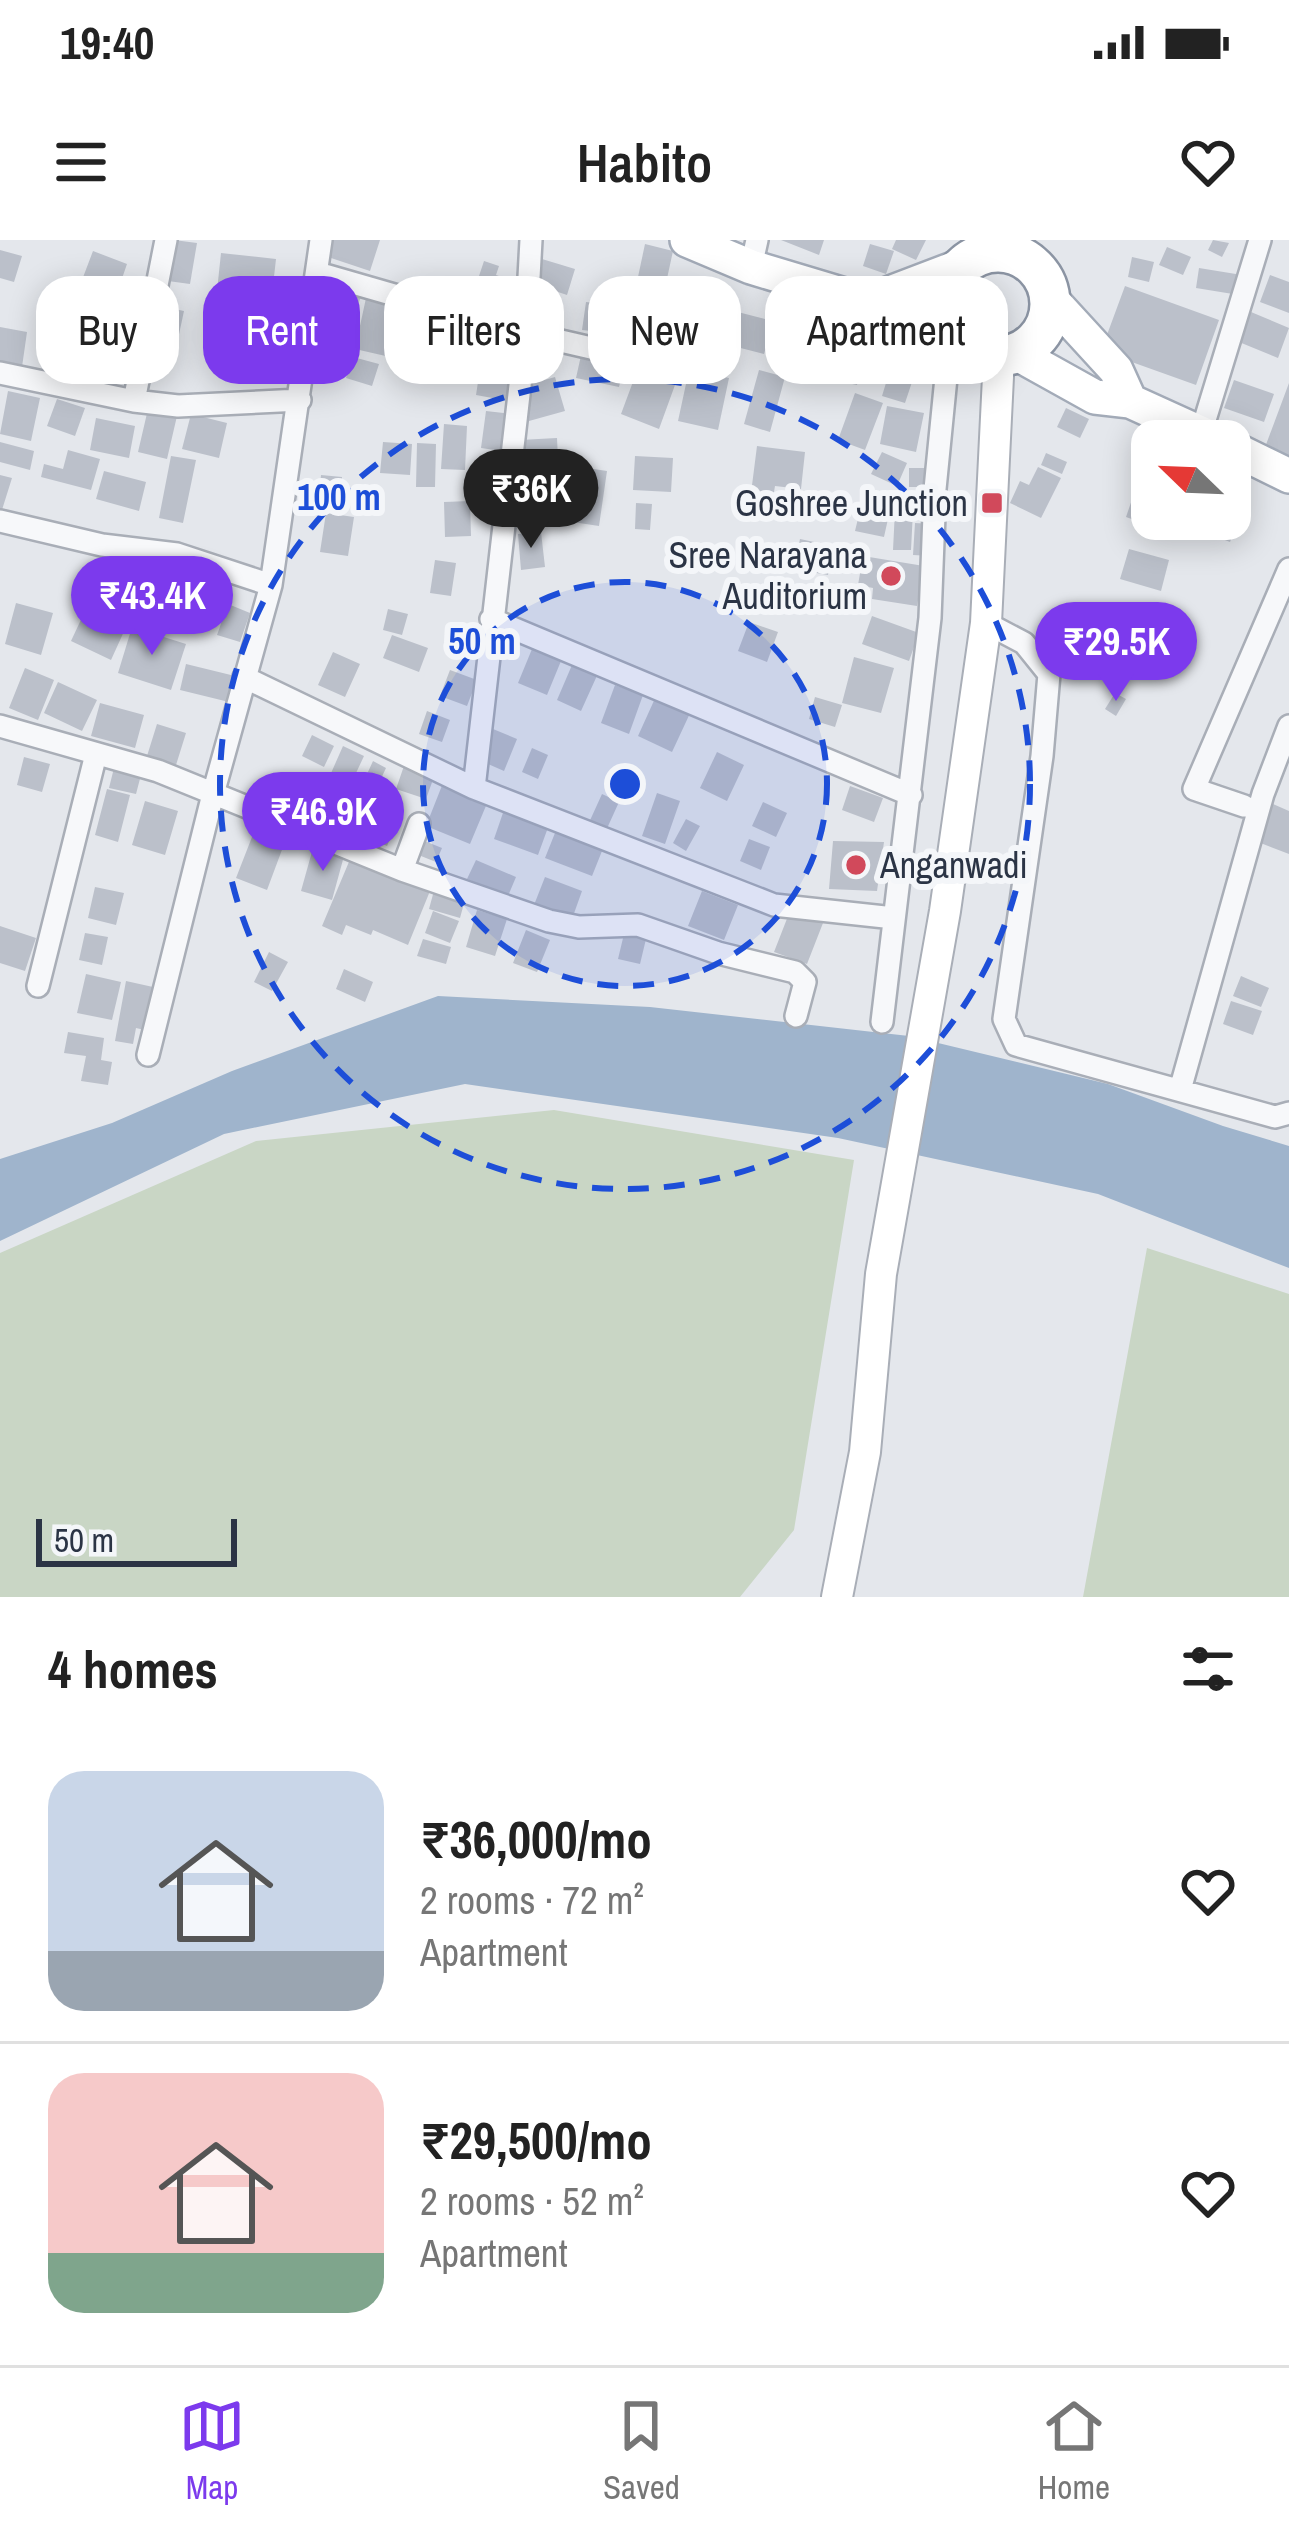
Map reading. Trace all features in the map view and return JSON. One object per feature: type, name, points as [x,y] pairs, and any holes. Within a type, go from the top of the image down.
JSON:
[{"type":"highway","points":[[972,254],[1008,253],[1040,268],[1042,331],[1008,354]]},
{"type":"main road","points":[[687,240],[754,254],[803,276]]},
{"type":"main road","points":[[924,276],[972,254]]},
{"type":"main road","points":[[1040,268],[1116,370],[1130,401]]},
{"type":"main road","points":[[1008,354],[1095,397],[1130,401],[1172,420]]},
{"type":"main road","points":[[837,1597],[865,1452],[881,1274],[945,911],[986,623],[1006,384]]},
{"type":"main road","points":[[1251,457],[1289,476]]},
{"type":"street","points":[[134,401],[166,240]]},
{"type":"street","points":[[148,1055],[212,794],[271,585],[321,240]]},
{"type":"street","points":[[529,276],[531,240]]},
{"type":"street","points":[[1220,420],[1260,240]]},
{"type":"street","points":[[318,273],[384,292]]},
{"type":"street","points":[[0,373],[178,406],[300,400]]},
{"type":"street","points":[[474,788],[520,384]]},
{"type":"street","points":[[881,1022],[930,618],[935,489],[946,384]]},
{"type":"street","points":[[0,521],[101,545],[177,554],[271,585]]},
{"type":"street","points":[[1244,806],[1194,789],[1289,569]]},
{"type":"street","points":[[491,619],[911,795]]},
{"type":"street","points":[[986,623],[1024,643],[1049,674],[1042,756],[1004,1019],[1016,1045],[1275,1117],[1289,1113]]},
{"type":"street","points":[[244,677],[474,788],[774,905],[894,918]]},
{"type":"street","points":[[0,726],[158,771],[402,870],[549,921],[579,927],[638,925],[718,953],[795,972],[805,982],[796,1016]]},
{"type":"street","points":[[1180,1090],[1263,794],[1289,726]]},
{"type":"street","points":[[38,986],[96,754]]},
{"type":"street","points":[[402,870],[419,824]]},
{"type":"green space","points":[[554,1110],[854,1160],[794,1530],[740,1597],[0,1597],[0,1253],[256,1141]]},
{"type":"green space","points":[[1147,1248],[1289,1294],[1289,1597],[1083,1597]]},
{"type":"water","points":[[438,996],[650,1007],[909,1036],[1108,1084],[1289,1146],[1289,1268],[1098,1194],[838,1138],[465,1084],[224,1134],[0,1241],[0,1159],[112,1123],[232,1071]]},
{"type":"building","points":[[174,240],[197,243],[190,284],[179,282],[179,276],[169,276]]},
{"type":"building","points":[[331,240],[380,240],[370,271],[325,256]]},
{"type":"building","points":[[781,240],[824,240],[819,255]]},
{"type":"building","points":[[896,240],[926,240],[916,260],[892,249]]},
{"type":"building","points":[[1213,240],[1229,243],[1222,257],[1208,250]]},
{"type":"building","points":[[645,244],[673,251],[668,276],[638,276]]},
{"type":"building","points":[[870,244],[894,251],[886,274],[863,266]]},
{"type":"building","points":[[1167,247],[1191,257],[1183,275],[1159,265]]},
{"type":"building","points":[[0,250],[22,256],[14,282],[0,278]]},
{"type":"building","points":[[93,251],[127,264],[123,276],[84,276]]},
{"type":"building","points":[[221,253],[276,259],[274,276],[219,276]]},
{"type":"building","points":[[1132,257],[1154,262],[1149,282],[1128,277]]},
{"type":"building","points":[[542,259],[575,269],[567,295],[564,276],[537,276]]},
{"type":"building","points":[[484,261],[499,266],[499,276],[479,276]]},
{"type":"building","points":[[1199,268],[1242,275],[1239,295],[1196,288]]},
{"type":"building","points":[[1270,275],[1289,282],[1289,313],[1260,302]]},
{"type":"building","points":[[1125,286],[1219,320],[1196,385],[1101,351]]},
{"type":"building","points":[[366,298],[384,302],[384,356],[360,350]]},
{"type":"building","points":[[586,302],[588,302],[588,331],[582,330]]},
{"type":"building","points":[[1251,312],[1289,328],[1278,358],[1239,342]]},
{"type":"building","points":[[741,313],[765,319],[764,354],[741,348]]},
{"type":"building","points":[[0,327],[27,332],[22,367],[0,364]]},
{"type":"building","points":[[582,351],[588,352],[588,381],[576,378]]},
{"type":"building","points":[[360,359],[379,364],[372,386],[360,382]]},
{"type":"building","points":[[759,370],[765,372],[765,384],[783,384],[770,432],[744,424]]},
{"type":"building","points":[[1234,380],[1274,394],[1264,422],[1224,408]]},
{"type":"building","points":[[1289,383],[1289,459],[1264,450]]},
{"type":"building","points":[[478,384],[517,384],[514,402],[476,395]]},
{"type":"building","points":[[557,384],[565,411],[529,421],[520,387]]},
{"type":"building","points":[[632,384],[675,385],[659,429],[621,414]]},
{"type":"building","points":[[686,384],[728,384],[718,430],[678,421]]},
{"type":"building","points":[[886,384],[911,384],[905,403],[882,396]]},
{"type":"building","points":[[8,391],[40,398],[31,441],[0,434]]},
{"type":"building","points":[[855,393],[883,403],[865,450],[838,440]]},
{"type":"building","points":[[57,399],[85,408],[75,436],[47,426]]},
{"type":"building","points":[[887,406],[924,413],[916,452],[880,444]]},
{"type":"building","points":[[1066,408],[1089,419],[1080,438],[1057,427]]},
{"type":"building","points":[[148,409],[177,416],[167,459],[138,452]]},
{"type":"building","points":[[486,411],[513,414],[509,452],[481,448]]},
{"type":"building","points":[[191,414],[227,423],[219,458],[182,449]]},
{"type":"building","points":[[96,418],[135,426],[129,458],[90,450]]},
{"type":"building","points":[[444,424],[467,426],[465,470],[441,469]]},
{"type":"building","points":[[557,438],[558,459],[521,461],[520,440]]},
{"type":"building","points":[[0,442],[34,451],[30,470],[0,462]]},
{"type":"building","points":[[383,442],[412,444],[410,475],[380,473]]},
{"type":"building","points":[[417,443],[436,444],[435,487],[416,487]]},
{"type":"building","points":[[757,446],[805,452],[801,489],[775,486],[772,504],[750,501]]},
{"type":"building","points":[[68,450],[100,459],[91,490],[41,477],[44,464],[63,469]]},
{"type":"building","points":[[882,452],[907,463],[897,486],[871,474]]},
{"type":"building","points":[[1046,453],[1067,462],[1062,474],[1041,465]]},
{"type":"building","points":[[171,456],[196,460],[183,523],[159,518]]},
{"type":"building","points":[[635,456],[673,458],[671,492],[633,490]]},
{"type":"building","points":[[481,460],[506,461],[505,487],[480,487]]},
{"type":"building","points":[[574,466],[607,471],[599,526],[566,521]]},
{"type":"building","points":[[1038,467],[1061,478],[1041,518],[1010,503],[1020,481],[1029,485]]},
{"type":"building","points":[[909,468],[924,468],[924,487],[909,487]]},
{"type":"building","points":[[104,471],[146,482],[139,511],[96,499]]},
{"type":"building","points":[[0,475],[12,478],[1,513],[0,512]]},
{"type":"building","points":[[321,475],[342,477],[340,510],[318,508]]},
{"type":"building","points":[[781,490],[805,500],[800,512],[776,502]]},
{"type":"building","points":[[864,494],[892,501],[884,537],[855,531]]},
{"type":"building","points":[[470,501],[471,536],[445,537],[444,502]]},
{"type":"building","points":[[512,502],[538,508],[536,522],[510,516]]},
{"type":"building","points":[[636,503],[652,504],[650,530],[635,529]]},
{"type":"building","points":[[895,510],[913,511],[911,550],[893,550]]},
{"type":"building","points":[[326,513],[354,517],[348,556],[320,552]]},
{"type":"building","points":[[915,523],[933,524],[931,556],[913,555]]},
{"type":"building","points":[[541,532],[545,567],[521,570],[518,534]]},
{"type":"building","points":[[800,539],[833,546],[828,575],[794,569]]},
{"type":"building","points":[[1129,549],[1169,560],[1161,591],[1120,579]]},
{"type":"building","name":"Sree Narayana Auditorium","points":[[863,556],[924,566],[917,606],[872,599],[873,588],[858,585]]},
{"type":"building","points":[[435,560],[456,563],[451,596],[430,593]]},
{"type":"building","points":[[122,563],[180,582],[168,619],[110,601]]},
{"type":"building","points":[[1114,602],[1164,626],[1146,664],[1096,640]]},
{"type":"building","points":[[16,603],[53,613],[41,655],[5,644]]},
{"type":"building","points":[[228,604],[250,613],[240,642],[217,635]]},
{"type":"building","points":[[86,609],[126,627],[111,660],[71,641]]},
{"type":"building","points":[[388,609],[408,614],[402,635],[383,630]]},
{"type":"building","points":[[872,616],[919,633],[909,661],[862,644]]},
{"type":"building","points":[[749,622],[778,632],[767,662],[738,651]]},
{"type":"building","points":[[132,627],[186,644],[171,690],[118,673]]},
{"type":"building","points":[[463,628],[483,635],[476,656],[456,650]]},
{"type":"building","points":[[392,635],[428,648],[419,672],[383,658]]},
{"type":"building","points":[[532,649],[561,661],[547,695],[518,683]]},
{"type":"building","points":[[333,652],[360,664],[345,697],[318,685]]},
{"type":"building","points":[[854,657],[894,668],[881,713],[842,703]]},
{"type":"building","points":[[575,658],[600,669],[581,711],[557,700]]},
{"type":"building","points":[[186,664],[235,676],[229,702],[180,690]]},
{"type":"building","points":[[25,668],[54,680],[38,720],[9,708]]},
{"type":"building","points":[[450,670],[477,680],[467,706],[440,696]]},
{"type":"building","points":[[58,682],[97,700],[82,731],[44,713]]},
{"type":"building","points":[[615,685],[643,695],[629,734],[601,723]]},
{"type":"building","points":[[1115,693],[1126,699],[1116,716],[1105,709]]},
{"type":"building","points":[[657,694],[692,709],[672,752],[638,736]]},
{"type":"building","points":[[815,697],[842,705],[835,727],[809,719]]},
{"type":"building","points":[[100,703],[144,715],[135,748],[91,736]]},
{"type":"building","points":[[427,711],[450,720],[442,742],[419,734]]},
{"type":"building","points":[[157,724],[186,733],[176,765],[147,756]]},
{"type":"building","points":[[493,729],[517,739],[504,771],[479,760]]},
{"type":"building","points":[[312,735],[334,746],[324,767],[302,756]]},
{"type":"building","points":[[343,746],[364,756],[349,788],[328,780]]},
{"type":"building","points":[[532,748],[548,755],[538,779],[522,772]]},
{"type":"building","points":[[717,752],[744,765],[727,801],[700,788]]},
{"type":"building","points":[[24,757],[50,764],[42,792],[17,785]]},
{"type":"building","points":[[373,761],[386,768],[370,802],[357,796]]},
{"type":"building","points":[[405,763],[435,774],[426,799],[396,789]]},
{"type":"building","points":[[115,764],[142,771],[136,794],[109,788]]},
{"type":"building","points":[[443,783],[488,801],[470,844],[426,826]]},
{"type":"building","points":[[850,786],[883,798],[874,822],[842,810]]},
{"type":"building","points":[[107,789],[130,795],[118,842],[95,835]]},
{"type":"building","points":[[657,793],[680,801],[665,844],[642,836]]},
{"type":"building","points":[[602,794],[619,802],[604,835],[587,827]]},
{"type":"building","points":[[145,801],[178,811],[165,855],[132,845]]},
{"type":"building","points":[[763,802],[787,813],[776,837],[752,826]]},
{"type":"building","points":[[1273,804],[1289,811],[1289,854],[1258,842]]},
{"type":"building","points":[[359,806],[397,822],[387,846],[349,829]]},
{"type":"building","points":[[505,807],[550,822],[538,855],[494,839]]},
{"type":"building","points":[[259,819],[289,831],[267,890],[236,878]]},
{"type":"building","points":[[686,819],[700,826],[686,851],[673,843]]},
{"type":"building","points":[[557,828],[604,846],[592,876],[545,858]]},
{"type":"building","points":[[749,839],[770,847],[761,870],[740,861]]},
{"type":"building","points":[[422,840],[442,848],[436,862],[416,854]]},
{"type":"building","name":"Anganwadi","points":[[833,841],[884,842],[877,891],[829,889]]},
{"type":"building","points":[[313,848],[344,856],[332,900],[301,891]]},
{"type":"building","points":[[351,857],[430,891],[408,945],[373,930],[371,935],[346,925],[342,935],[322,926]]},
{"type":"building","points":[[476,860],[516,877],[508,896],[467,879]]},
{"type":"building","points":[[545,877],[582,891],[572,919],[534,905]]},
{"type":"building","points":[[95,887],[124,893],[116,925],[88,918]]},
{"type":"building","points":[[435,887],[466,896],[460,918],[429,909]]},
{"type":"building","points":[[702,891],[738,905],[724,940],[688,926]]},
{"type":"building","points":[[477,910],[507,919],[495,956],[466,947]]},
{"type":"building","points":[[433,911],[459,921],[450,943],[425,933]]},
{"type":"building","points":[[790,911],[823,923],[807,964],[774,952]]},
{"type":"building","points":[[0,926],[36,938],[25,971],[0,963]]},
{"type":"building","points":[[526,930],[550,940],[537,972],[513,963]]},
{"type":"building","points":[[85,933],[108,937],[102,965],[79,960]]},
{"type":"building","points":[[624,934],[646,939],[640,964],[618,959]]},
{"type":"building","points":[[423,939],[451,947],[446,964],[417,956]]},
{"type":"building","points":[[269,952],[288,962],[272,991],[254,982]]},
{"type":"building","points":[[344,969],[373,982],[365,1002],[336,989]]},
{"type":"building","points":[[86,974],[121,982],[112,1020],[77,1013]]},
{"type":"building","points":[[1241,976],[1269,988],[1261,1007],[1233,996]]},
{"type":"building","points":[[126,981],[162,989],[153,1032],[136,1028],[133,1044],[115,1041]]},
{"type":"building","points":[[1231,1001],[1262,1011],[1253,1035],[1223,1024]]},
{"type":"building","points":[[68,1032],[104,1038],[101,1060],[112,1062],[108,1085],[81,1081],[86,1056],[64,1053]]},
{"type":"place","name":"Goshree Junction","points":[[992,503]]},
{"type":"place","name":"Sree Narayana Auditorium","points":[[891,576]]},
{"type":"place","name":"Anganwadi","points":[[856,865]]}]
